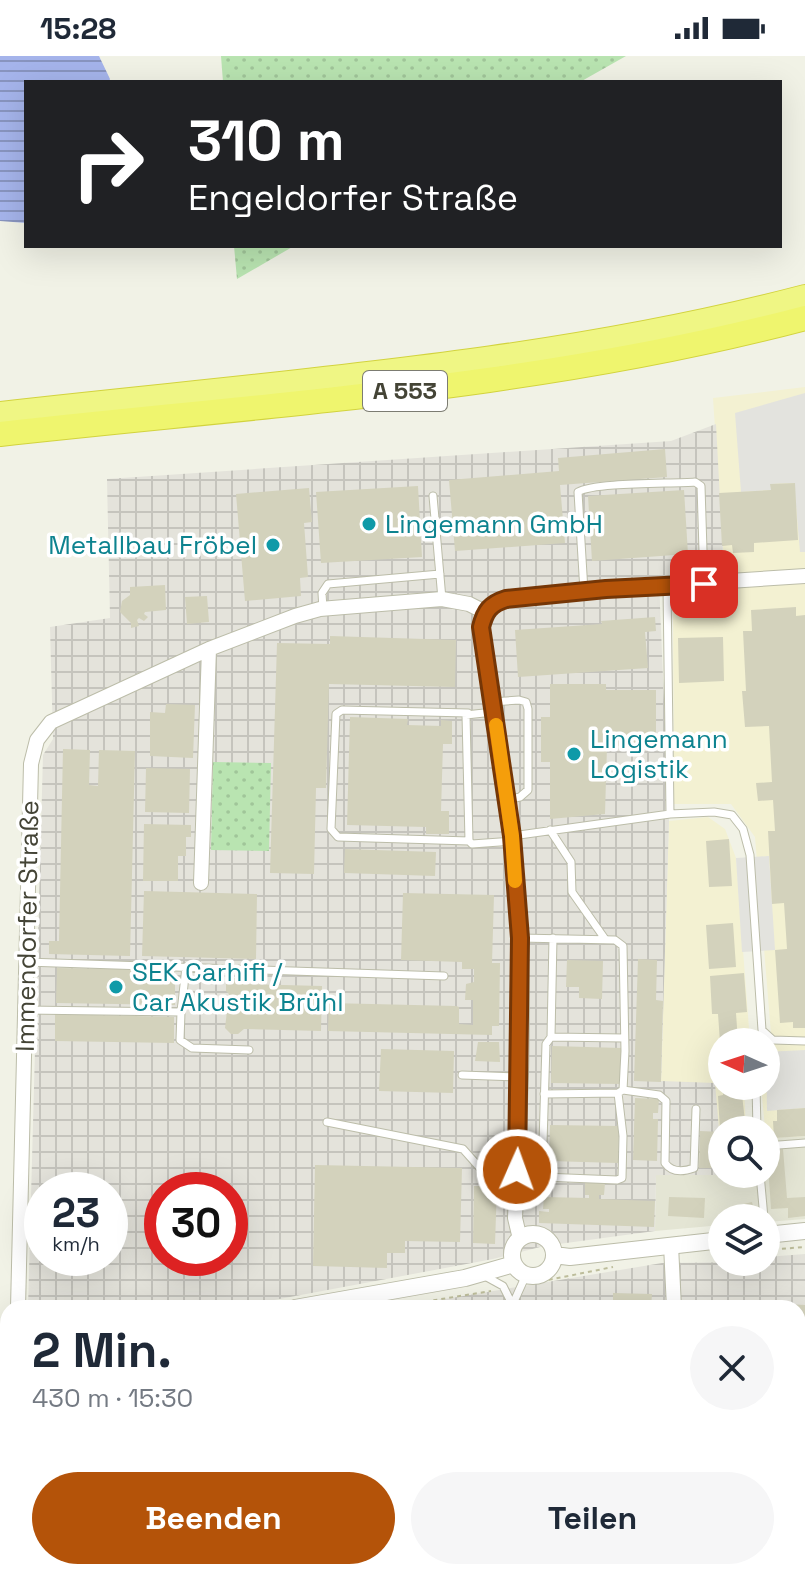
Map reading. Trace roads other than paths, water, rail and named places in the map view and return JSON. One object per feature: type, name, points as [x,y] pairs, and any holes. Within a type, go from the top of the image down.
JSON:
[{"type":"highway","name":"A 553","points":[[0,413],[493,358],[650,332],[805,296]]},
{"type":"highway","name":"A 553","points":[[0,434],[521,375],[671,349],[805,318]]},
{"type":"street","points":[[520,1275],[512,1253],[520,1239],[515,1218],[520,1077],[520,938],[512,839],[481,627],[485,612],[506,599],[805,576]]},
{"type":"street","name":"Immendorfer Straße","points":[[18,1300],[31,764],[37,740],[51,722],[209,649],[295,616],[323,609],[442,599],[469,604],[485,612]]},
{"type":"street","points":[[201,883],[209,649]]},
{"type":"street","points":[[780,1234],[805,1231]]},
{"type":"street","points":[[340,1300],[481,1275],[542,1274],[548,1270],[554,1255],[552,1248],[542,1237],[535,1235],[520,1239]]},
{"type":"street","points":[[554,1255],[570,1257],[708,1241]]},
{"type":"street","points":[[671,1245],[674,1300]]},
{"type":"lane","points":[[584,591],[578,492],[582,489],[695,482],[701,486],[704,584]]},
{"type":"lane","points":[[433,496],[442,599]]},
{"type":"lane","points":[[323,609],[322,593],[328,584],[440,574]]},
{"type":"lane","points":[[667,586],[670,814]]},
{"type":"lane","points":[[507,800],[520,797],[528,790],[526,702],[519,700],[468,713],[342,710],[336,714],[331,829],[338,837],[469,841],[472,844],[670,814],[714,812],[732,815],[743,829],[750,855],[762,1030],[773,1040],[805,1041]]},
{"type":"lane","points":[[468,713],[469,841]]},
{"type":"lane","points":[[550,830],[571,862],[572,892],[605,939]]},
{"type":"lane","points":[[327,1122],[463,1149],[480,1168],[542,1176],[622,1178],[623,946],[615,940],[605,939],[520,938]]},
{"type":"lane","points":[[542,1176],[546,1044],[551,1037],[553,938]]},
{"type":"lane","points":[[26,962],[444,976]]},
{"type":"lane","points":[[186,967],[180,1040],[192,1048],[249,1050]]},
{"type":"lane","points":[[25,1010],[181,1012]]},
{"type":"lane","points":[[551,1037],[624,1038]]},
{"type":"lane","points":[[462,1075],[520,1077]]},
{"type":"lane","points":[[544,1094],[620,1092],[659,1095],[666,1101],[665,1163],[674,1170],[694,1168],[696,1109]]},
{"type":"lane","points":[[780,1145],[805,1143]]},
{"type":"lane","points":[[481,1275],[499,1283],[509,1300]]},
{"type":"lane","points":[[514,1300],[520,1275]]},
{"type":"water","points":[[0,56],[99,56],[110,80],[24,80],[24,223],[0,221]]},
{"type":"place","name":"Lingemann GmbH","points":[[369,524]]},
{"type":"place","name":"Metallbau Fröbel","points":[[273,545]]},
{"type":"place","name":"Lingemann Logistik","points":[[574,754]]},
{"type":"place","name":"SEK Carhifi / Car Akustik Brühl","points":[[116,987]]}]
